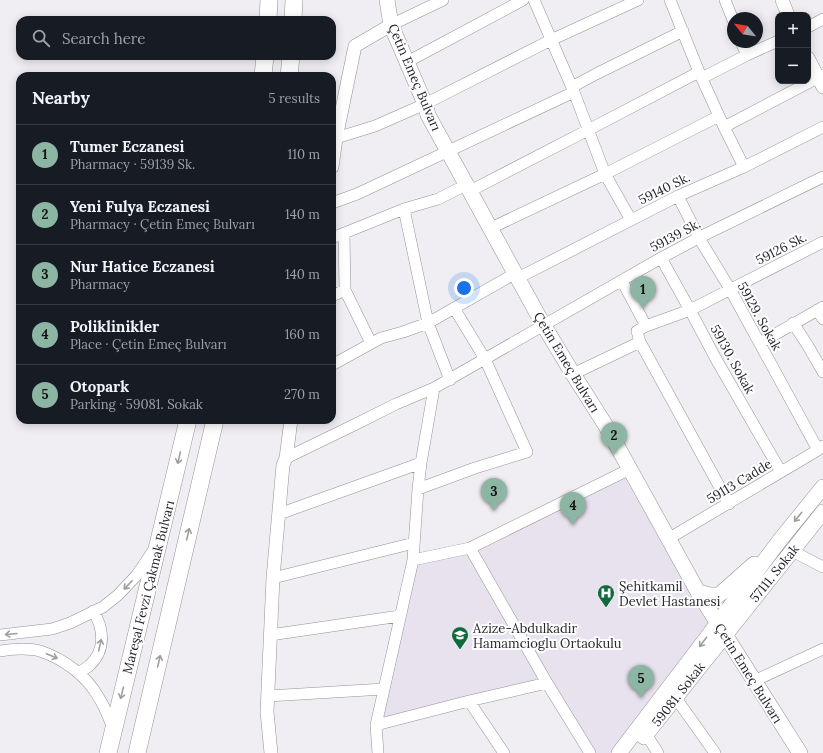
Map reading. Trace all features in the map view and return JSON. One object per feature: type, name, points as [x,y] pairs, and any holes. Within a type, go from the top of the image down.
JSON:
[{"type":"main road","points":[[268,16],[269,0]]},
{"type":"main road","points":[[293,16],[294,0]]},
{"type":"main road","name":"Çetin Emeç Bulvarı","points":[[387,0],[391,25],[425,104],[428,115],[468,188],[544,326],[606,426],[698,592],[800,753]]},
{"type":"main road","points":[[263,72],[265,60]]},
{"type":"main road","points":[[289,72],[291,60]]},
{"type":"main road","name":"Mareşal Fevzi Çakmak Bulvarı","points":[[108,753],[187,424]]},
{"type":"main road","name":"Mareşal Fevzi Çakmak Bulvarı","points":[[137,753],[214,424]]},
{"type":"main road","points":[[721,629],[780,540],[823,487]]},
{"type":"main road","name":"57111. Sokak","points":[[721,629],[792,551],[823,512]]},
{"type":"main road","points":[[698,592],[710,595],[719,595],[780,540]]},
{"type":"main road","name":"59081. Sokak","points":[[631,753],[675,697],[721,629]]},
{"type":"main road","name":"59081. Sokak","points":[[618,753],[721,629]]},
{"type":"street","points":[[442,0],[391,25],[355,46],[336,138],[375,126],[425,104],[551,40],[638,0]]},
{"type":"street","points":[[407,62],[523,0]]},
{"type":"street","points":[[534,0],[573,90],[605,174],[631,220]]},
{"type":"street","points":[[670,0],[719,116],[744,167]]},
{"type":"street","points":[[725,0],[730,12]]},
{"type":"street","points":[[782,0],[787,12]]},
{"type":"street","points":[[811,25],[823,19]]},
{"type":"street","points":[[336,202],[357,194],[573,90],[596,74],[683,31]]},
{"type":"street","points":[[336,236],[404,209],[468,188],[701,75],[775,42]]},
{"type":"street","points":[[743,48],[746,55]]},
{"type":"street","points":[[724,127],[821,80],[811,63]]},
{"type":"street","points":[[491,228],[605,174],[719,116]]},
{"type":"street","name":"59140 Sk.","points":[[336,363],[381,338],[428,323],[517,275],[678,196],[744,167],[823,127]]},
{"type":"street","name":"59139 Sk.","points":[[286,458],[396,404],[450,380],[661,258],[698,238],[823,177]]},
{"type":"street","name":"59129. Sokak","points":[[678,196],[698,238],[730,289],[820,448]]},
{"type":"street","points":[[404,209],[428,323],[450,380]]},
{"type":"street","points":[[344,233],[345,290],[371,343]]},
{"type":"street","name":"59126 Sk.","points":[[646,326],[690,310],[823,242]]},
{"type":"street","name":"59130. Sokak","points":[[661,258],[716,359],[781,472]]},
{"type":"street","points":[[622,281],[646,326],[637,332],[640,342],[729,504]]},
{"type":"street","points":[[336,294],[345,290]]},
{"type":"street","points":[[418,490],[475,468],[527,452],[485,359],[454,308]]},
{"type":"street","points":[[760,343],[794,323],[821,312]]},
{"type":"street","points":[[794,323],[823,372]]},
{"type":"street","points":[[573,374],[640,342]]},
{"type":"street","points":[[378,753],[376,725],[413,560],[421,463],[434,388]]},
{"type":"street","points":[[271,753],[267,712],[273,578],[283,465],[286,458],[290,424]]},
{"type":"street","name":"59113 Cadde","points":[[668,539],[729,504],[820,448]]},
{"type":"street","points":[[278,514],[421,463]]},
{"type":"street","points":[[413,560],[470,548],[630,469]]},
{"type":"street","points":[[0,635],[52,629],[70,623],[103,606],[118,595],[136,576],[159,542]]},
{"type":"street","points":[[273,578],[414,543]]},
{"type":"street","points":[[470,548],[546,683],[590,753]]},
{"type":"street","points":[[792,551],[823,568]]},
{"type":"street","points":[[79,672],[91,664],[99,652],[101,644],[101,627],[93,611]]},
{"type":"street","points":[[270,635],[400,616]]},
{"type":"street","points":[[0,651],[15,649],[39,651],[60,660],[79,672],[99,697],[114,729]]},
{"type":"street","points":[[754,681],[823,649]]},
{"type":"street","points":[[376,725],[546,683]]},
{"type":"street","points":[[268,696],[384,689]]},
{"type":"street","points":[[675,697],[715,753]]},
{"type":"street","points":[[469,702],[504,753]]},
{"type":"street","points":[[646,734],[658,753]]},
{"type":"shaded area","name":"Şehitkamil Devlet Hastanesi","points":[[630,469],[718,623],[619,753],[590,753],[546,683],[376,725],[413,560],[470,548]]},
{"type":"place","name":"Tumer Eczanesi","points":[[643,309]]},
{"type":"place","name":"Yeni Fulya Eczanesi","points":[[614,455]]},
{"type":"place","name":"Nur Hatice Eczanesi","points":[[494,511]]},
{"type":"place","name":"Poliklinikler","points":[[573,525]]},
{"type":"place","name":"Şehitkamil Devlet Hastanesi","points":[[606,608]]},
{"type":"place","name":"Azize-Abdulkadir Hamamcioglu Ortaokulu","points":[[460,650]]},
{"type":"place","name":"Otopark","points":[[641,698]]}]
